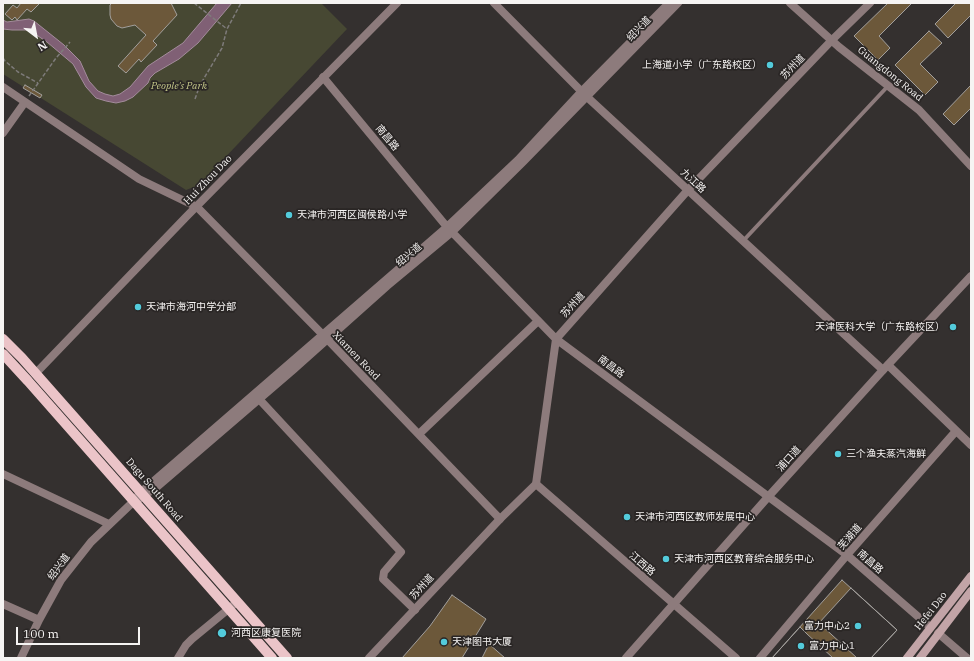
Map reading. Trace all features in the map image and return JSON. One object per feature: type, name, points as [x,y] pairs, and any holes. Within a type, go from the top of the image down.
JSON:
[{"type":"main road","name":"Dagu South Road","points":[[3,339],[36,373],[287,658]]},
{"type":"main road","points":[[3,354],[272,658]]},
{"type":"main road","name":"Hefei Dao","points":[[907,658],[971,576]]},
{"type":"main road","name":"Hefei Dao","points":[[920,658],[971,591]]},
{"type":"street","name":"Hui Zhou Dao","points":[[36,373],[323,77],[397,3]]},
{"type":"street","name":"九江路","points":[[494,3],[584,94],[743,241],[971,445]]},
{"type":"street","name":"绍兴道","points":[[142,495],[325,337],[387,286],[523,162],[669,3]]},
{"type":"street","name":"绍兴道","points":[[584,94],[678,3]]},
{"type":"street","name":"Guangdong Road","points":[[790,3],[832,40],[918,110],[971,166]]},
{"type":"street","name":"苏州道","points":[[556,340],[688,190],[832,40],[870,3]]},
{"type":"street","name":"南昌路","points":[[323,77],[450,229],[556,340],[847,555],[930,627]]},
{"type":"street","name":"Xiamen Road","points":[[3,87],[139,179],[197,207],[419,434],[500,520]]},
{"type":"street","points":[[3,133],[25,102]]},
{"type":"street","name":"浦口道","points":[[626,658],[885,367],[971,276]]},
{"type":"street","points":[[419,434],[538,320]]},
{"type":"street","name":"绍兴道","points":[[21,658],[39,620],[61,580],[91,542],[133,502],[259,399],[325,337]]},
{"type":"street","points":[[536,484],[556,340]]},
{"type":"street","points":[[259,399],[401,552],[384,572],[383,579],[415,610]]},
{"type":"street","name":"芜湖道","points":[[760,658],[847,555],[956,431]]},
{"type":"street","points":[[3,474],[109,524]]},
{"type":"street","name":"苏州道","points":[[369,658],[536,484]]},
{"type":"street","name":"江西路","points":[[536,484],[736,658]]},
{"type":"street","points":[[178,658],[186,645],[192,639],[237,602]]},
{"type":"street","points":[[3,604],[39,620]]},
{"type":"street","points":[[938,633],[967,658]]},
{"type":"lane","points":[[743,241],[888,86]]},
{"type":"path","points":[[194,3],[227,29]]},
{"type":"path","points":[[195,99],[200,85],[222,48],[227,29],[241,3]]},
{"type":"path","points":[[25,102],[56,58],[70,42]]},
{"type":"path","points":[[3,58],[18,72],[38,83]]},
{"type":"green space","name":"People's Park","points":[[3,3],[321,3],[347,29],[199,185],[186,190],[3,74]]},
{"type":"shaded area","points":[[217,3],[232,3],[198,43],[179,59],[155,73],[150,78],[148,83],[133,97],[116,103],[96,98],[86,87],[73,64],[47,42],[29,30],[3,29],[3,20],[7,22],[29,19],[34,21],[64,45],[80,61],[89,81],[98,91],[113,96],[120,94],[130,87],[148,66],[183,43]]},
{"type":"building","points":[[21,3],[40,3],[31,12],[27,9],[17,20],[15,17],[12,20],[5,14],[13,5],[17,8]]},
{"type":"building","points":[[112,3],[171,3],[177,15],[153,41],[157,45],[141,62],[139,59],[126,73],[118,66],[146,35],[135,25],[122,28],[117,26],[111,19],[110,15],[110,5]]},
{"type":"building","points":[[888,3],[912,3],[879,36],[890,48],[878,60],[854,36]]},
{"type":"building","points":[[956,3],[971,3],[971,15],[948,38],[935,24]]},
{"type":"building","points":[[929,31],[942,43],[920,64],[938,82],[925,95],[895,65]]},
{"type":"building","points":[[25,85],[42,95],[40,98],[23,88]]},
{"type":"building","points":[[971,85],[971,108],[954,125],[943,114]]},
{"type":"building","points":[[842,580],[897,630],[871,658],[772,658]]},
{"type":"building","name":"富力中心2","points":[[851,588],[897,630],[871,658],[857,658],[819,623]]},
{"type":"building","name":"天津图书大厦","points":[[452,595],[486,619],[462,658],[402,658],[430,626]]},
{"type":"building","name":"富力中心1","points":[[800,627],[807,634],[833,658],[772,658]]},
{"type":"building","points":[[489,644],[505,658],[482,658]]},
{"type":"place","name":"上海道小学（广东路校区）","points":[[770,65]]},
{"type":"place","name":"天津市河西区闽侯路小学","points":[[289,215]]},
{"type":"place","name":"天津市海河中学分部","points":[[138,307]]},
{"type":"place","name":"天津医科大学（广东路校区）","points":[[953,327]]},
{"type":"place","name":"三个渔夫蒸汽海鲜","points":[[838,454]]},
{"type":"place","name":"天津市河西区教师发展中心","points":[[627,517]]},
{"type":"place","name":"天津市河西区教育综合服务中心","points":[[666,559]]},
{"type":"place","name":"富力中心2","points":[[858,626]]},
{"type":"place","name":"河西区康复医院","points":[[222,633]]},
{"type":"place","name":"天津图书大厦","points":[[444,642]]},
{"type":"place","name":"富力中心1","points":[[801,646]]}]
